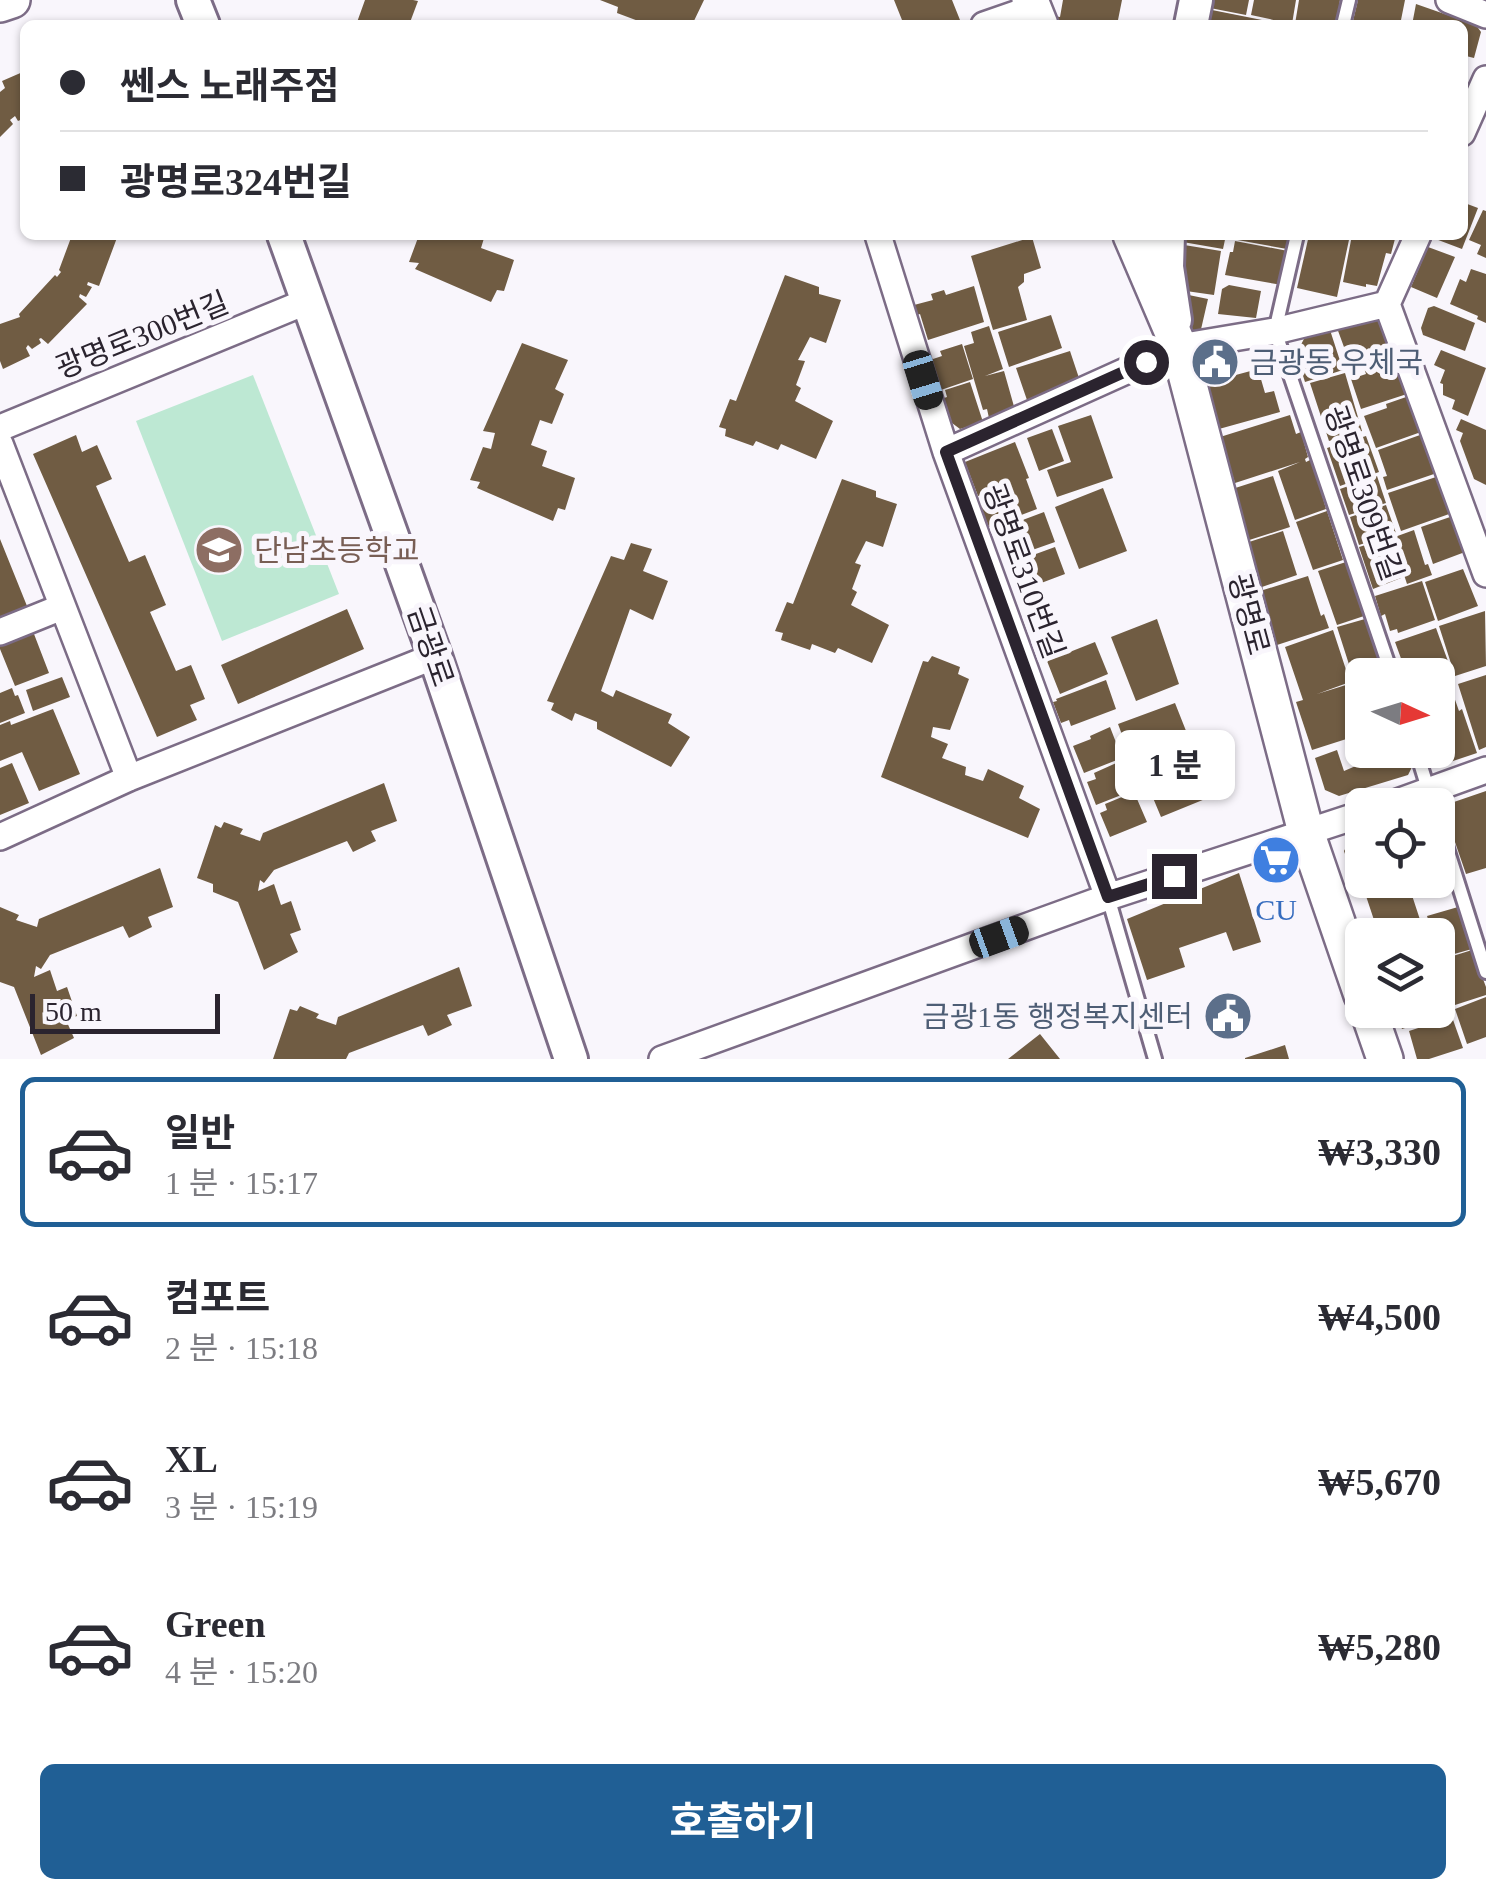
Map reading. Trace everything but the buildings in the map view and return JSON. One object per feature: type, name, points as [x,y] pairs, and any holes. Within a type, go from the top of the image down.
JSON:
[{"type":"main road","points":[[0,4],[12,0]]},
{"type":"main road","name":"광명로","points":[[1133,240],[1179,348],[1306,832],[1345,946]]},
{"type":"main road","points":[[1374,1028],[1384,1059]]},
{"type":"street","points":[[1448,0],[1486,16]]},
{"type":"street","points":[[1002,20],[1034,11]]},
{"type":"street","points":[[1468,120],[1486,79]]},
{"type":"street","name":"금광로","points":[[286,240],[435,656],[571,1059]]},
{"type":"street","points":[[880,240],[946,452],[1179,348],[1275,331],[1387,304]]},
{"type":"street","points":[[1168,240],[1167,267],[1179,348]]},
{"type":"street","points":[[1416,240],[1387,304],[1484,556]]},
{"type":"street","name":"광명로300번길","points":[[0,428],[308,301]]},
{"type":"street","points":[[0,444],[129,778]]},
{"type":"street","name":"광명로310번길","points":[[946,452],[1108,897]]},
{"type":"street","points":[[0,632],[62,607]]},
{"type":"street","points":[[0,837],[129,778],[435,656]]},
{"type":"street","points":[[1451,788],[1486,770]]},
{"type":"street","points":[[662,1059],[1108,897],[1345,819]]},
{"type":"lane","points":[[1275,331],[1295,240]]},
{"type":"lane","name":"광명로309번길","points":[[1275,331],[1386,658]]},
{"type":"lane","points":[[1455,874],[1486,972]]},
{"type":"lane","points":[[1108,897],[1154,1059]]},
{"type":"green space","points":[[253,375],[339,594],[222,641],[136,421]]},
{"type":"place","name":"금광동 우체국","points":[[1215,362]]},
{"type":"place","name":"단남초등학교","points":[[219,550]]},
{"type":"place","name":"CU","points":[[1276,860]]},
{"type":"place","name":"금광1동 행정복지센터","points":[[1228,1016]]},
{"type":"route","points":[[1146,362],[946,452],[1108,897],[1174,876]]}]
